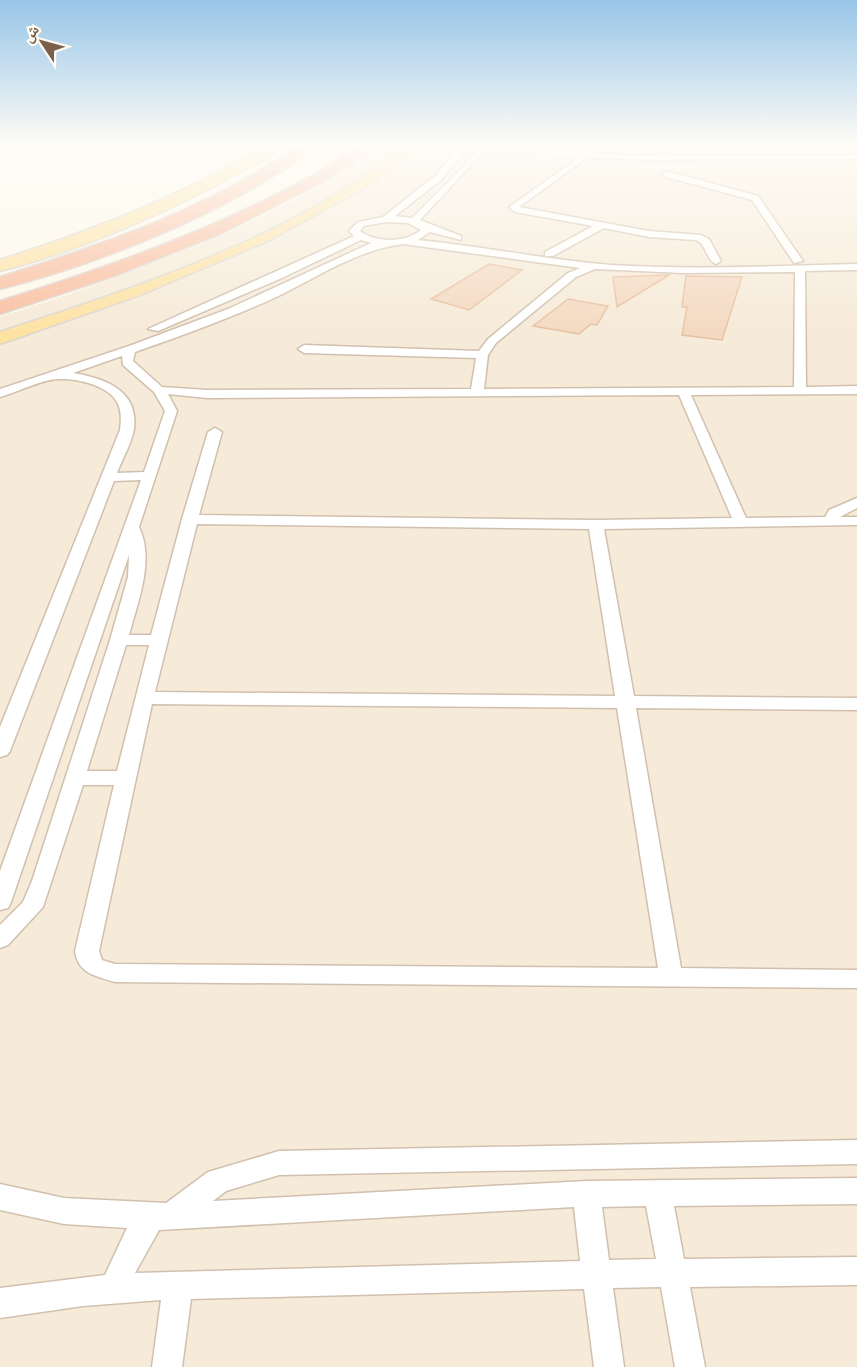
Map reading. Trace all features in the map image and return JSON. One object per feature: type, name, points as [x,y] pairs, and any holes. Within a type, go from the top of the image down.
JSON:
[{"type":"highway","points":[[0,284],[166,224],[199,208]]},
{"type":"highway","points":[[0,308],[93,278],[221,227],[260,208]]},
{"type":"main road","points":[[0,266],[153,208]]},
{"type":"main road","points":[[0,338],[144,288],[266,236],[318,208]]},
{"type":"street","points":[[386,219],[400,208]]},
{"type":"street","points":[[414,221],[426,208]]},
{"type":"street","points":[[515,208],[521,211],[649,234],[674,234],[685,227],[699,227],[705,230],[704,239],[717,261]]},
{"type":"street","points":[[761,208],[799,265],[800,391]]},
{"type":"street","points":[[360,237],[354,231],[356,227],[370,221],[386,219],[414,221],[440,233],[478,245],[561,263],[595,266],[799,265],[857,261]]},
{"type":"street","points":[[549,254],[603,225]]},
{"type":"street","points":[[0,393],[129,351],[229,312],[286,288],[368,248],[419,237],[426,230],[425,227]]},
{"type":"street","points":[[0,380],[105,348],[208,306],[360,237],[478,245],[626,261],[717,261],[857,267]]},
{"type":"street","points":[[561,263],[572,275]]},
{"type":"street","points":[[477,393],[482,355],[499,334],[572,275],[595,266]]},
{"type":"street","points":[[208,306],[229,312]]},
{"type":"street","points":[[304,350],[482,355]]},
{"type":"street","points":[[0,751],[127,429],[129,416],[124,402],[129,384],[127,362],[129,351]]},
{"type":"street","points":[[56,375],[159,390],[207,394],[857,390]]},
{"type":"street","points":[[0,902],[151,476],[171,411],[159,390]]},
{"type":"street","points":[[684,392],[741,523]]},
{"type":"street","points":[[171,411],[207,394]]},
{"type":"street","points":[[214,432],[189,519],[146,698],[124,778],[87,951],[88,960],[102,970],[115,973],[239,976],[671,976],[857,979]]},
{"type":"street","points":[[108,477],[151,476]]},
{"type":"street","points":[[830,521],[834,513],[857,502]]},
{"type":"street","points":[[189,519],[597,525],[857,521]]},
{"type":"street","points":[[597,525],[671,976]]},
{"type":"street","points":[[0,939],[32,907],[43,881],[77,778],[136,577],[138,542],[132,528]]},
{"type":"street","points":[[119,640],[159,640]]},
{"type":"street","points":[[146,698],[857,704]]},
{"type":"street","points":[[77,778],[124,778]]},
{"type":"street","points":[[114,1289],[129,1251],[161,1216],[218,1181],[279,1163],[857,1152]]},
{"type":"street","points":[[0,1197],[64,1211],[161,1216],[586,1194],[857,1191]]},
{"type":"street","points":[[658,1193],[690,1367]]},
{"type":"street","points":[[586,1194],[609,1367]]},
{"type":"street","points":[[0,1303],[114,1289],[178,1286],[671,1272],[857,1271]]},
{"type":"street","points":[[167,1367],[178,1286]]},
{"type":"shaded area","points":[[278,208],[857,208],[857,1367],[0,1367],[0,317],[76,292],[216,238]]},
{"type":"building","points":[[489,264],[522,270],[469,310],[431,299]]},
{"type":"building","points":[[669,275],[617,307],[613,277]]},
{"type":"building","points":[[686,276],[742,277],[722,340],[682,335],[687,307],[682,307]]},
{"type":"building","points":[[568,299],[608,306],[597,325],[591,324],[579,334],[533,326]]}]
